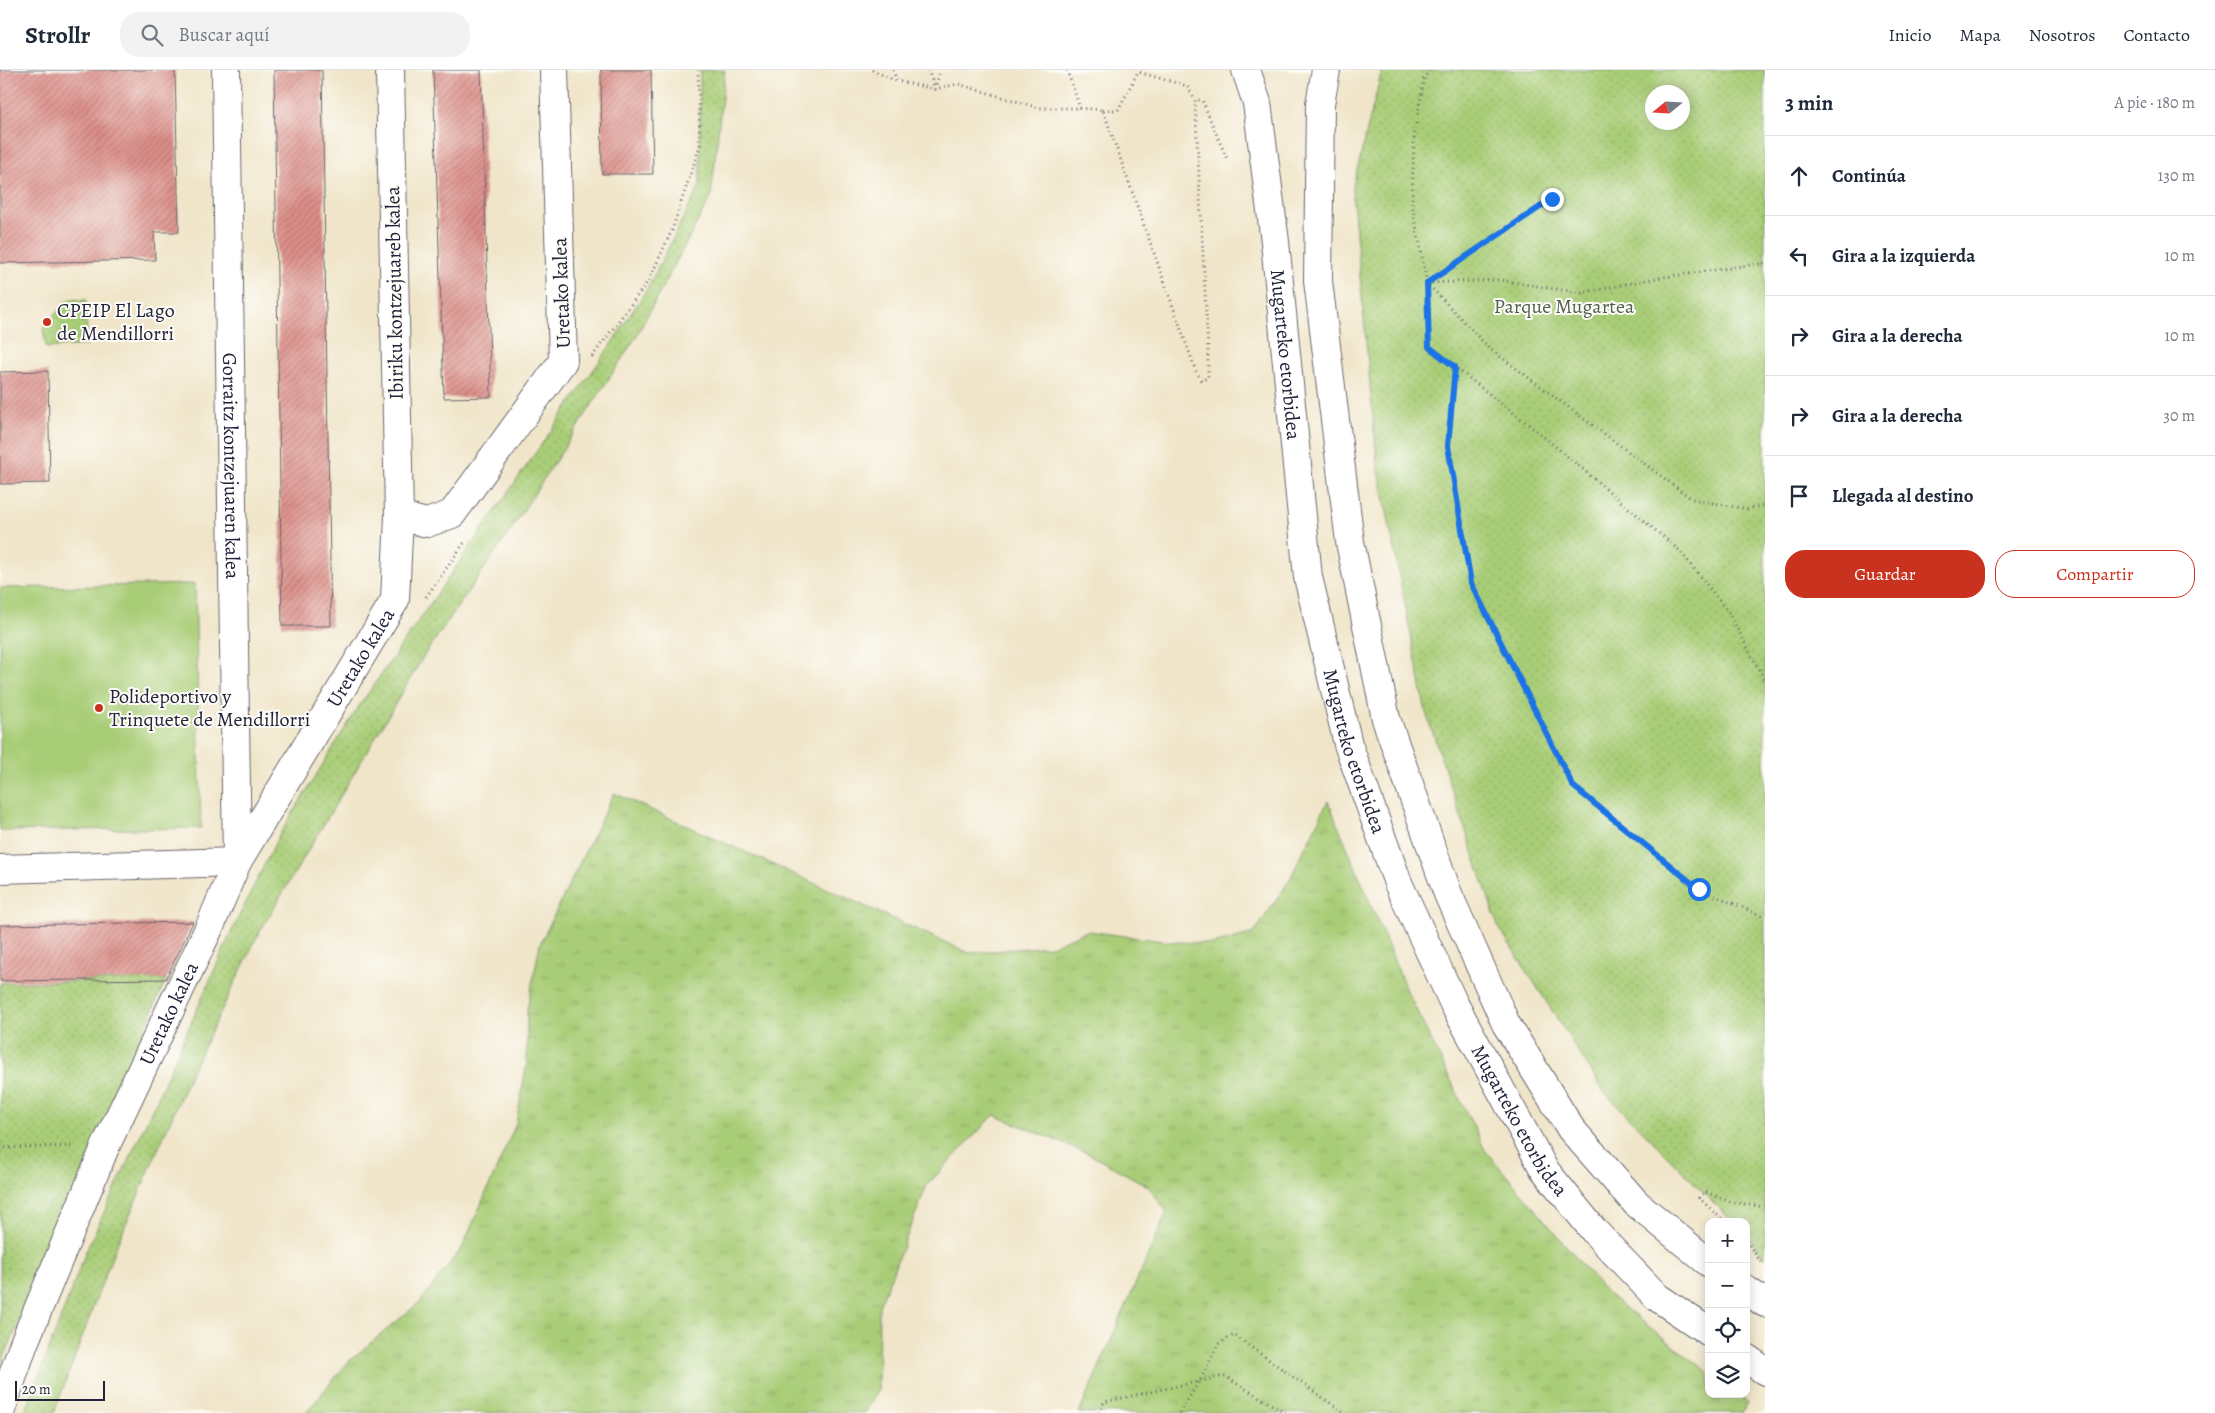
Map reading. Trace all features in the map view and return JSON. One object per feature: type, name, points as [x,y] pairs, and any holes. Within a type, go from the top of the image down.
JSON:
[{"type":"street","name":"Gorraitz kontzejuaren kalea","points":[[226,70],[237,862]]},
{"type":"street","name":"Ibiriku kontzejuareb kalea","points":[[390,70],[398,516]]},
{"type":"street","name":"Uretako kalea","points":[[0,1413],[24,1342],[106,1145],[210,926],[237,862],[395,600],[398,516],[427,523],[452,514],[563,361],[554,70]]},
{"type":"street","name":"Mugarteko etorbidea","points":[[1246,70],[1257,103],[1275,242],[1308,577],[1348,744],[1391,864],[1454,1004],[1544,1169],[1595,1232],[1657,1297],[1705,1329]]},
{"type":"street","name":"Mugarteko etorbidea","points":[[1326,70],[1320,104],[1318,281],[1350,542],[1386,719],[1448,894],[1506,1024],[1571,1129],[1636,1204],[1705,1260]]},
{"type":"street","points":[[0,869],[237,862]]},
{"type":"street","points":[[1750,1293],[1765,1303]]},
{"type":"street","points":[[1750,1361],[1765,1371]]},
{"type":"path","points":[[590,359],[648,280],[672,230],[700,145],[698,70]]},
{"type":"path","points":[[872,70],[897,81],[935,89],[958,84],[1038,108],[1118,110],[1138,72],[1187,86],[1195,100],[1208,350],[1208,378],[1202,381],[1196,371],[1103,110]]},
{"type":"path","points":[[893,70],[897,81]]},
{"type":"path","points":[[928,70],[935,89]]},
{"type":"path","points":[[935,89],[940,70]]},
{"type":"path","points":[[1067,70],[1080,108]]},
{"type":"path","points":[[1428,70],[1424,79],[1414,135],[1412,204],[1427,283],[1429,347],[1543,436],[1680,551],[1729,613],[1765,681]]},
{"type":"path","points":[[1195,100],[1202,100],[1227,159]]},
{"type":"path","points":[[1427,283],[1552,199]]},
{"type":"path","points":[[1427,283],[1499,280],[1581,293],[1657,278],[1765,263]]},
{"type":"path","points":[[1427,283],[1490,349],[1692,499],[1746,509],[1765,505]]},
{"type":"path","points":[[1455,367],[1448,446],[1471,583],[1573,786],[1699,889],[1765,916]]},
{"type":"path","points":[[0,1148],[106,1145]]},
{"type":"path","points":[[1721,1218],[1699,1198],[1705,1192],[1731,1202],[1765,1207]]},
{"type":"path","points":[[1750,1246],[1765,1267]]},
{"type":"path","points":[[1180,1413],[1200,1381],[1218,1344],[1234,1335],[1344,1413]]},
{"type":"path","points":[[1099,1413],[1104,1402],[1224,1376],[1286,1413]]},
{"type":"green space","points":[[700,70],[725,70],[711,197],[636,337],[512,528],[425,654],[259,933],[190,1075],[113,1254],[54,1413],[25,1413],[86,1251],[158,1097],[230,935],[278,837],[357,709],[608,349],[650,284],[700,185]]},
{"type":"green space","name":"Parque Mugartea","points":[[1382,70],[1765,70],[1765,1259],[1750,1240],[1750,1218],[1729,1218],[1604,1092],[1498,926],[1426,713],[1377,461],[1352,190]]},
{"type":"green space","points":[[69,299],[86,300],[87,345],[46,348],[43,328]]},
{"type":"green space","name":"Polideportivo y Trinquete de Mendillorri","points":[[195,584],[201,828],[0,831],[0,588]]},
{"type":"green space","points":[[614,793],[969,953],[1051,946],[1087,931],[1163,941],[1213,944],[1254,933],[1289,881],[1328,801],[1406,989],[1485,1150],[1607,1294],[1705,1370],[1705,1398],[1742,1398],[1747,1402],[1742,1413],[1079,1413],[1167,1212],[1148,1186],[1087,1153],[994,1115],[927,1185],[879,1307],[878,1390],[865,1413],[306,1413],[349,1361],[420,1302],[462,1248],[516,1124],[527,1062],[527,1010],[540,944]]},
{"type":"green space","points":[[166,979],[0,1367],[0,983]]},
{"type":"building","name":"CPEIP El Lago de Mendillorri","points":[[0,70],[175,70],[179,232],[154,232],[155,260],[0,263]]},
{"type":"building","points":[[274,70],[322,70],[331,626],[282,626]]},
{"type":"building","points":[[433,70],[481,70],[491,397],[444,398]]},
{"type":"building","points":[[601,70],[651,70],[653,174],[602,174]]},
{"type":"building","points":[[48,371],[50,483],[0,484],[0,372]]},
{"type":"building","points":[[193,922],[166,979],[0,981],[0,925]]},
{"type":"place","name":"CPEIP El Lago de Mendillorri","points":[[47,322]]},
{"type":"place","name":"Polideportivo y Trinquete de Mendillorri","points":[[99,708]]},
{"type":"route","points":[[1552,199],[1427,283],[1429,347],[1455,367],[1448,446],[1471,583],[1573,786],[1699,889]]}]
